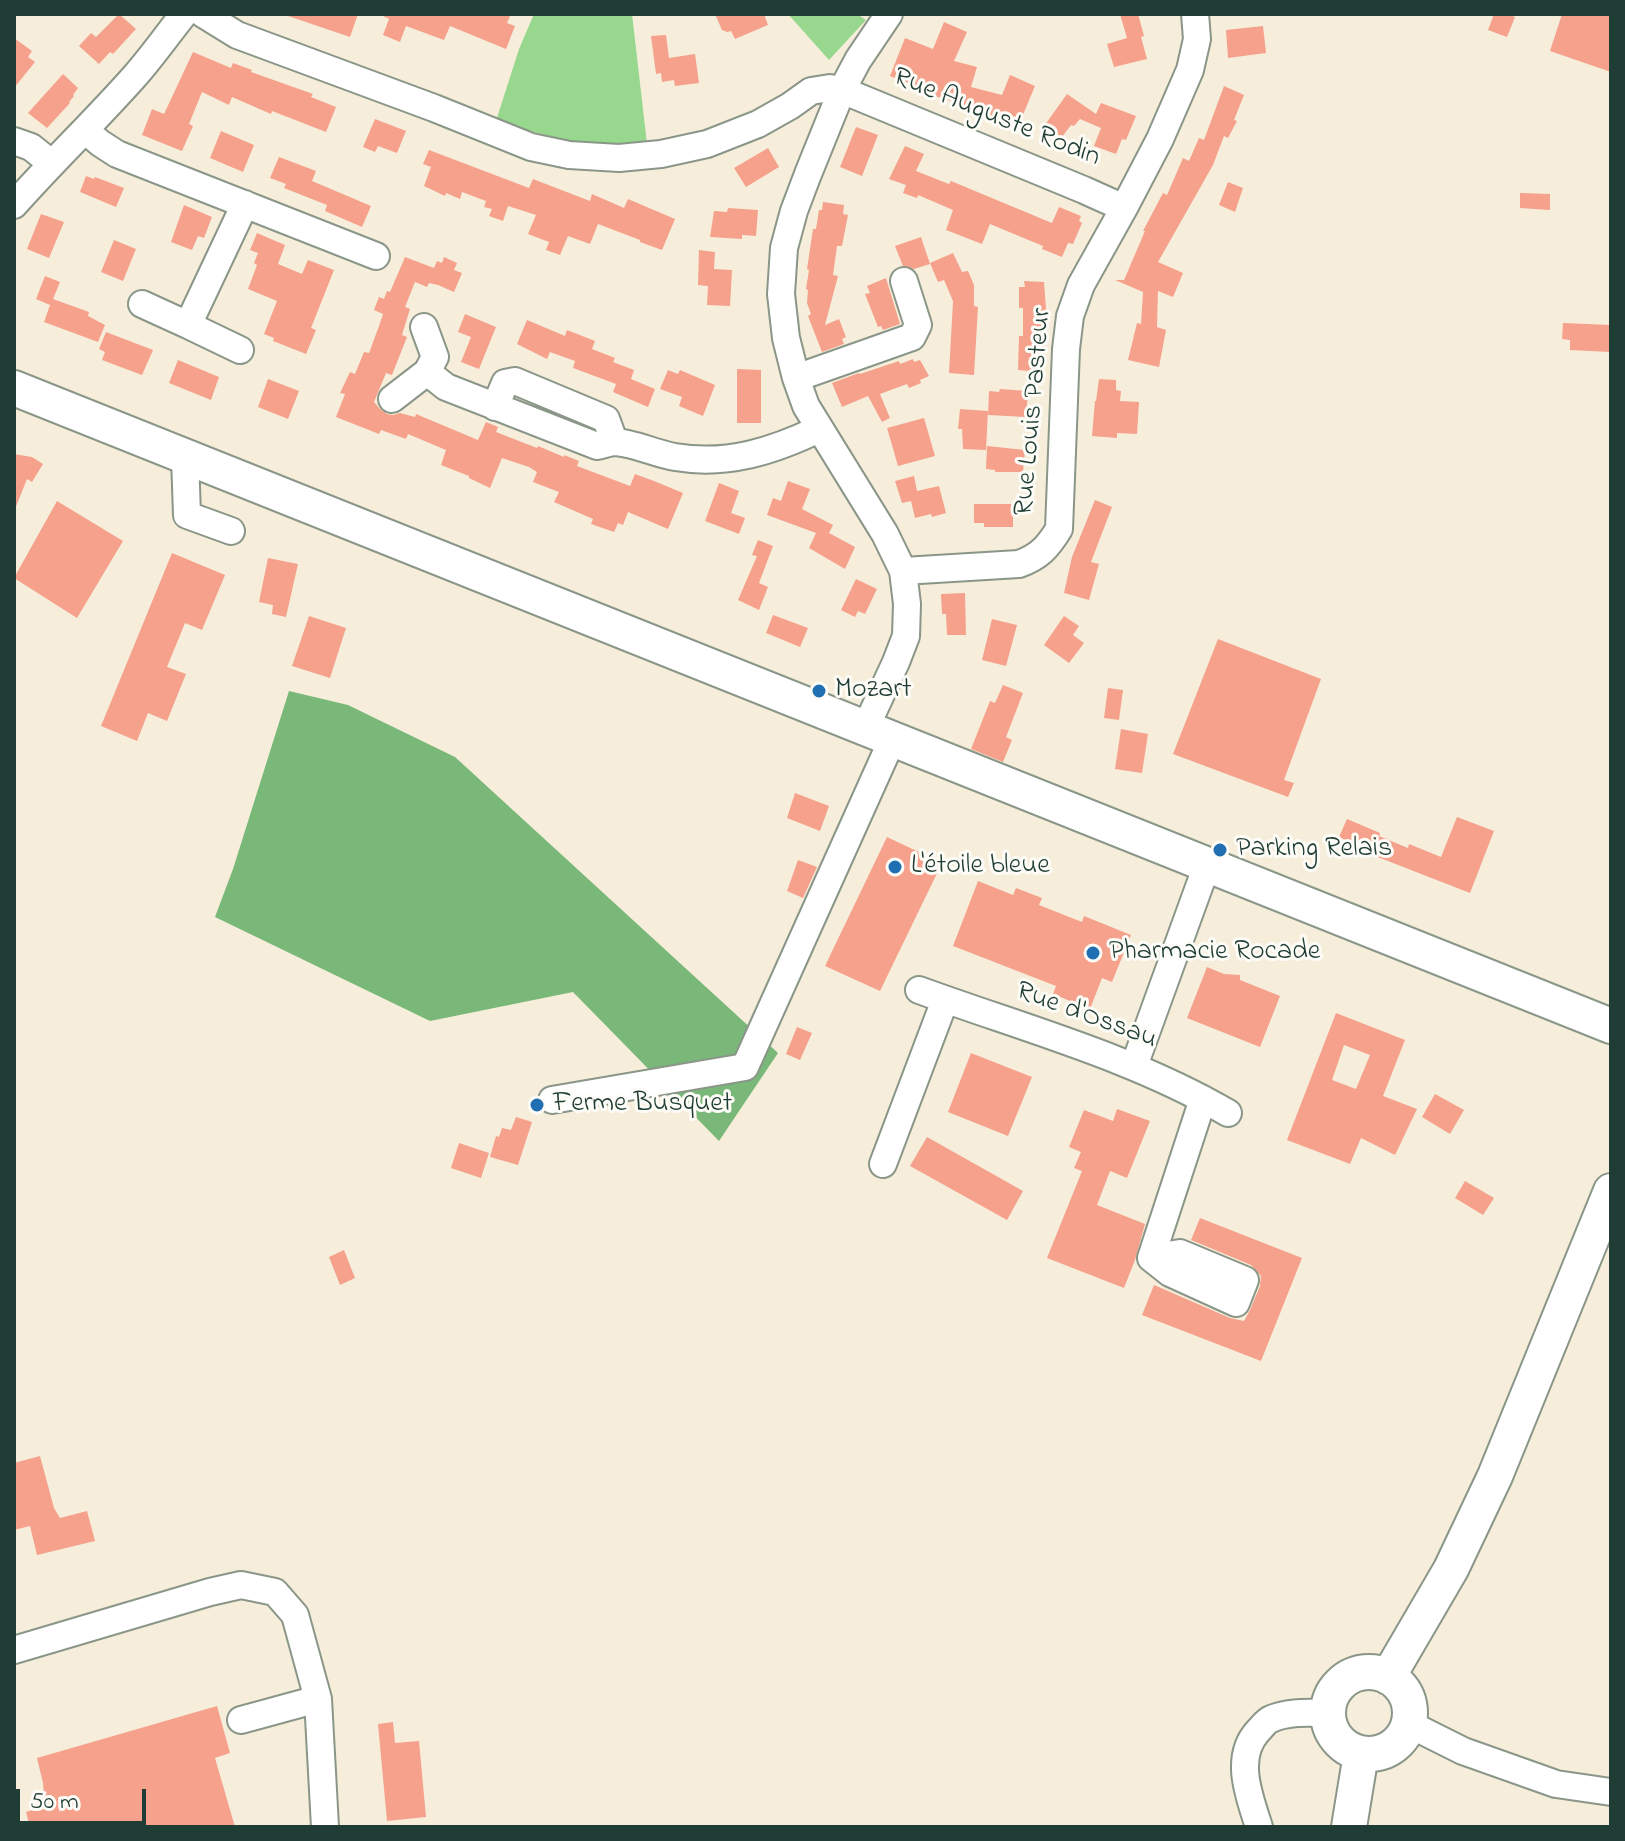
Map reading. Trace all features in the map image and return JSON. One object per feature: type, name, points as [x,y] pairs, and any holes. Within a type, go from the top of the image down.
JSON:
[{"type":"main road","points":[[14,388],[1597,1020]]},
{"type":"main road","points":[[1388,1677],[1451,1569],[1495,1476],[1611,1191]]},
{"type":"main road","points":[[1375,1672],[1388,1677],[1399,1685],[1407,1697],[1409,1724],[1404,1735],[1396,1745],[1373,1754],[1348,1749],[1337,1740],[1330,1727],[1327,1713],[1330,1699],[1337,1687],[1361,1673],[1375,1672]]},
{"type":"main road","points":[[1349,1827],[1361,1754]]},
{"type":"street","points":[[203,14],[237,35],[531,147],[569,155],[619,158],[661,154],[707,144],[758,124],[811,91],[842,90]]},
{"type":"street","points":[[552,1100],[745,1067],[878,735],[896,662],[906,636],[907,604],[903,571],[885,534],[806,406],[786,338],[781,294],[784,248],[794,211],[842,90],[889,14]]},
{"type":"street","name":"Rue Louis Pasteur","points":[[903,571],[1019,564],[1035,558],[1050,545],[1059,529],[1070,316],[1081,285],[1160,139],[1190,70],[1197,39],[1195,14]]},
{"type":"street","points":[[14,205],[161,46],[175,17]]},
{"type":"street","name":"Rue Auguste Rodin","points":[[842,90],[1124,208]]},
{"type":"street","points":[[85,130],[117,154],[376,256]]},
{"type":"street","points":[[14,141],[31,147],[51,163]]},
{"type":"street","points":[[188,325],[245,204]]},
{"type":"street","points":[[796,378],[912,337],[918,325],[904,281]]},
{"type":"street","points":[[142,304],[240,350]]},
{"type":"street","points":[[392,399],[427,372],[435,357],[424,327]]},
{"type":"street","points":[[427,372],[446,387],[597,446],[614,441],[677,458],[749,456],[780,447],[819,429]]},
{"type":"street","points":[[185,457],[187,515],[231,531]]},
{"type":"street","points":[[1134,1066],[1207,865]]},
{"type":"street","name":"Rue d'Ossau","points":[[919,990],[1134,1066],[1228,1113]]},
{"type":"street","points":[[883,1164],[945,1000]]},
{"type":"street","points":[[1151,1258],[1203,1099]]},
{"type":"street","points":[[14,1650],[241,1585],[275,1592],[295,1615],[318,1699],[325,1827]]},
{"type":"street","points":[[241,1720],[318,1699]]},
{"type":"street","points":[[1259,1827],[1247,1791],[1245,1765],[1250,1739],[1269,1719],[1296,1712],[1327,1713]]},
{"type":"street","points":[[1409,1724],[1463,1751],[1556,1784],[1611,1792]]},
{"type":"green space","points":[[534,14],[632,14],[647,144],[569,142],[496,121],[519,49]]},
{"type":"green space","points":[[788,14],[857,14],[866,20],[829,60]]},
{"type":"green space","points":[[289,691],[348,705],[455,757],[778,1053],[719,1141],[573,992],[430,1021],[215,917]]},
{"type":"building","points":[[119,14],[136,29],[99,64],[79,46],[91,33],[96,37]]},
{"type":"building","points":[[288,14],[358,14],[350,37]]},
{"type":"building","points":[[379,14],[511,14],[507,23],[515,26],[506,49],[450,26],[444,40],[406,26],[400,42],[383,35],[389,19]]},
{"type":"building","points":[[715,14],[764,14],[768,25],[735,39],[731,31],[722,30]]},
{"type":"building","points":[[1120,14],[1138,14],[1147,59],[1114,67],[1107,44],[1127,38]]},
{"type":"building","points":[[1494,14],[1515,17],[1507,37],[1488,30]]},
{"type":"building","points":[[1562,14],[1611,14],[1611,72],[1550,51]]},
{"type":"building","points":[[944,22],[967,32],[954,61],[977,67],[971,87],[1002,95],[1010,75],[1035,86],[1017,129],[989,116],[990,113],[928,94],[929,91],[890,76],[905,38],[933,49]]},
{"type":"building","points":[[1263,26],[1266,53],[1228,58],[1226,30]]},
{"type":"building","points":[[666,35],[669,58],[695,54],[699,83],[675,86],[674,80],[662,82],[661,73],[656,74],[651,36]]},
{"type":"building","points":[[14,38],[32,51],[28,57],[35,62],[14,88]]},
{"type":"building","points":[[193,52],[231,68],[233,63],[252,70],[313,94],[311,97],[336,107],[326,132],[232,97],[229,105],[202,92],[182,151],[142,135],[152,109],[164,114]]},
{"type":"building","points":[[63,74],[78,88],[70,103],[47,128],[28,113]]},
{"type":"building","points":[[1224,86],[1244,95],[1234,120],[1237,121],[1228,138],[1224,136],[1213,165],[1158,262],[1183,273],[1173,297],[1158,291],[1157,327],[1166,330],[1159,367],[1128,360],[1137,323],[1141,324],[1143,292],[1115,280],[1124,280],[1143,231],[1163,193],[1167,195],[1183,158],[1189,161],[1199,138],[1204,140]]},
{"type":"building","points":[[1067,94],[1096,114],[1101,103],[1136,116],[1116,154],[1094,146],[1101,128],[1080,119],[1059,141],[1042,129]]},
{"type":"building","points":[[375,119],[406,131],[397,153],[378,146],[375,152],[363,147]]},
{"type":"building","points":[[856,127],[878,135],[862,176],[840,167]]},
{"type":"building","points":[[221,131],[254,145],[243,172],[210,158]]},
{"type":"building","points":[[905,146],[924,154],[916,171],[949,184],[951,181],[1052,223],[1059,207],[1081,216],[1079,221],[1082,223],[1073,244],[1068,243],[1062,257],[990,224],[982,244],[946,230],[953,210],[918,195],[917,198],[903,193],[906,185],[889,179]]},
{"type":"building","points":[[768,148],[779,167],[746,187],[734,168]]},
{"type":"building","points":[[429,150],[529,188],[533,179],[590,201],[592,194],[624,208],[628,199],[675,219],[662,250],[598,224],[590,244],[568,236],[560,255],[546,250],[549,242],[528,234],[536,215],[508,206],[503,221],[489,216],[492,209],[484,207],[486,201],[462,192],[460,199],[446,193],[445,196],[424,186],[431,167],[423,164]]},
{"type":"building","points":[[279,157],[316,171],[312,181],[371,206],[362,227],[325,211],[327,205],[284,188],[286,184],[270,178]]},
{"type":"building","points":[[86,176],[124,188],[116,207],[80,192]]},
{"type":"building","points":[[1228,182],[1243,188],[1235,212],[1219,205]]},
{"type":"building","points":[[1520,193],[1550,194],[1550,210],[1520,208]]},
{"type":"building","points":[[823,202],[844,205],[843,214],[848,215],[842,246],[837,246],[833,275],[838,276],[825,325],[839,319],[846,337],[842,339],[844,344],[822,352],[808,316],[811,314],[806,289],[813,229],[816,229]]},
{"type":"building","points":[[184,205],[212,217],[204,238],[198,236],[192,250],[171,242]]},
{"type":"building","points":[[728,208],[758,210],[756,236],[742,235],[742,239],[710,237],[714,211],[727,212]]},
{"type":"building","points":[[41,214],[64,222],[49,258],[27,249]]},
{"type":"building","points":[[257,233],[285,245],[278,264],[302,274],[308,260],[334,270],[311,328],[316,330],[306,354],[273,341],[274,338],[264,334],[277,301],[248,289],[257,265],[254,263],[258,253],[250,250]]},
{"type":"building","points":[[921,237],[930,264],[914,269],[903,266],[895,246]]},
{"type":"building","points":[[114,240],[136,249],[123,281],[101,272]]},
{"type":"building","points":[[699,250],[715,252],[714,269],[732,270],[730,306],[707,305],[708,286],[698,285]]},
{"type":"building","points":[[953,253],[962,272],[968,271],[974,285],[974,306],[978,307],[974,375],[949,373],[953,301],[944,280],[938,282],[930,263]]},
{"type":"building","points":[[405,257],[434,268],[437,261],[442,263],[444,257],[457,263],[454,270],[462,273],[454,292],[438,285],[429,283],[427,287],[415,282],[405,307],[410,309],[402,335],[407,337],[392,375],[386,373],[374,402],[380,409],[393,415],[400,413],[415,417],[416,414],[478,440],[486,422],[498,427],[496,432],[579,461],[577,466],[630,486],[635,474],[683,493],[668,529],[628,512],[623,525],[618,523],[614,532],[591,524],[593,519],[554,502],[559,492],[533,482],[537,472],[529,467],[502,458],[490,488],[441,465],[446,450],[408,434],[406,439],[381,430],[379,434],[336,417],[345,394],[340,393],[350,372],[355,374],[364,352],[369,353],[379,326],[383,314],[374,310],[379,297],[384,299],[387,291],[390,292]]},
{"type":"building","points":[[45,276],[60,282],[53,299],[89,312],[88,316],[105,325],[98,342],[44,322],[50,305],[36,299]]},
{"type":"building","points":[[886,278],[900,324],[883,330],[881,326],[878,327],[865,294],[870,293],[867,286]]},
{"type":"building","points":[[1024,281],[1044,282],[1046,309],[1041,372],[1018,370],[1019,336],[1023,336],[1019,287],[1025,287]]},
{"type":"building","points":[[465,314],[496,327],[479,369],[461,362],[471,337],[458,332]]},
{"type":"building","points":[[527,320],[565,336],[567,330],[595,341],[592,349],[634,370],[631,379],[655,389],[648,407],[613,392],[616,384],[573,368],[575,361],[550,352],[547,359],[517,344]]},
{"type":"building","points":[[1563,323],[1611,325],[1610,352],[1570,350],[1570,340],[1562,339]]},
{"type":"building","points":[[106,332],[153,350],[142,375],[102,360],[105,352],[99,349]]},
{"type":"building","points":[[913,359],[914,362],[920,360],[929,376],[909,388],[907,384],[880,394],[890,418],[882,422],[868,396],[842,407],[832,383]]},
{"type":"building","points":[[178,360],[219,377],[211,400],[169,383]]},
{"type":"building","points":[[737,369],[761,370],[761,423],[737,423]]},
{"type":"building","points":[[668,370],[678,374],[680,370],[715,385],[703,416],[679,406],[682,397],[660,389]]},
{"type":"building","points":[[268,379],[299,391],[288,419],[258,407]]},
{"type":"building","points":[[1099,379],[1116,380],[1116,390],[1121,391],[1120,401],[1139,402],[1137,434],[1117,433],[1117,438],[1092,436]]},
{"type":"building","points":[[1000,389],[1028,391],[1026,417],[988,415],[989,391],[999,392]]},
{"type":"building","points":[[960,409],[988,411],[986,450],[963,449],[962,429],[958,429]]},
{"type":"building","points":[[924,418],[935,456],[898,466],[887,428]]},
{"type":"building","points":[[987,446],[1025,450],[1023,472],[986,469]]},
{"type":"building","points":[[14,454],[32,457],[43,464],[32,482],[27,479],[15,509]]},
{"type":"building","points":[[914,476],[917,491],[939,486],[946,513],[915,518],[911,501],[902,503],[895,481]]},
{"type":"building","points":[[788,481],[810,489],[802,509],[833,525],[829,533],[855,547],[845,569],[809,548],[816,533],[767,515],[773,498],[781,501]]},
{"type":"building","points":[[719,483],[739,491],[731,513],[745,518],[739,534],[705,521]]},
{"type":"building","points":[[1095,500],[1112,507],[1091,562],[1099,564],[1089,600],[1064,593],[1072,557]]},
{"type":"building","points":[[57,501],[123,541],[77,618],[14,578]]},
{"type":"building","points":[[974,504],[1013,504],[1013,527],[984,527],[984,523],[974,523]]},
{"type":"building","points":[[758,540],[773,546],[759,583],[768,587],[759,610],[738,600],[757,556],[752,555]]},
{"type":"building","points":[[172,553],[225,575],[202,630],[185,623],[167,667],[186,674],[167,721],[148,713],[137,741],[101,726]]},
{"type":"building","points":[[268,558],[298,564],[286,617],[272,614],[273,605],[259,602]]},
{"type":"building","points":[[856,579],[877,589],[865,614],[858,611],[855,617],[841,610]]},
{"type":"building","points":[[965,593],[966,635],[947,635],[941,594]]},
{"type":"building","points":[[773,615],[808,628],[800,647],[766,633]]},
{"type":"building","points":[[309,616],[346,628],[330,678],[292,666]]},
{"type":"building","points":[[1064,616],[1079,626],[1073,635],[1084,643],[1069,663],[1044,645]]},
{"type":"building","points":[[992,619],[1017,625],[1006,666],[982,660]]},
{"type":"building","points":[[1218,639],[1321,679],[1284,780],[1294,783],[1288,797],[1173,754]]},
{"type":"building","points":[[1003,685],[1023,693],[1006,737],[1012,740],[1003,762],[971,749],[990,701],[995,703]]},
{"type":"building","points":[[1108,688],[1123,690],[1119,720],[1104,718]]},
{"type":"building","points":[[1121,729],[1148,734],[1142,773],[1115,769]]},
{"type":"building","points":[[795,793],[829,806],[820,831],[787,818]]},
{"type":"building","points":[[1457,817],[1494,831],[1470,893],[1352,847],[1353,844],[1339,837],[1347,819],[1408,848],[1409,844],[1441,857]]},
{"type":"building","points":[[887,837],[942,863],[880,991],[825,966]]},
{"type":"building","points":[[798,860],[817,867],[803,898],[787,891]]},
{"type":"building","points":[[978,881],[1013,895],[1016,888],[1042,898],[1039,905],[1082,922],[1084,916],[1131,935],[1112,982],[1102,978],[1090,1009],[1053,994],[1056,986],[953,946]]},
{"type":"building","points":[[1207,967],[1224,974],[1240,975],[1240,980],[1280,996],[1260,1047],[1187,1018]]},
{"type":"building","points":[[1336,1013],[1405,1040],[1383,1096],[1417,1109],[1395,1155],[1361,1138],[1350,1164],[1287,1140]],"holes":[[[1344,1045],[1370,1055],[1356,1089],[1332,1080]]]},
{"type":"building","points":[[797,1027],[812,1033],[800,1060],[786,1054]]},
{"type":"building","points":[[971,1053],[1032,1077],[1008,1136],[948,1112]]},
{"type":"building","points":[[1435,1094],[1464,1110],[1450,1134],[1422,1117]]},
{"type":"building","points":[[1117,1109],[1150,1121],[1127,1178],[1110,1171],[1097,1205],[1145,1224],[1124,1288],[1047,1258],[1082,1171],[1074,1168],[1081,1152],[1069,1147],[1084,1110],[1113,1121]]},
{"type":"building","points":[[516,1117],[532,1122],[518,1165],[490,1157],[496,1136],[499,1137],[502,1128],[511,1130]]},
{"type":"building","points":[[927,1137],[1023,1191],[1007,1220],[910,1166]]},
{"type":"building","points":[[459,1143],[489,1153],[481,1178],[451,1168]]},
{"type":"building","points":[[1465,1181],[1494,1198],[1483,1215],[1455,1198]]},
{"type":"building","points":[[1200,1218],[1302,1258],[1261,1361],[1142,1315],[1154,1285],[1230,1318],[1244,1321],[1260,1286],[1261,1276],[1251,1265],[1191,1240]]},
{"type":"building","points":[[344,1250],[355,1278],[340,1285],[329,1257]]},
{"type":"building","points":[[40,1456],[54,1508],[60,1518],[87,1511],[95,1541],[37,1555],[30,1526],[14,1530],[14,1463]]},
{"type":"building","points":[[217,1706],[230,1753],[215,1758],[235,1827],[30,1827],[26,1812],[45,1806],[37,1758]]},
{"type":"building","points":[[393,1722],[395,1743],[419,1741],[426,1817],[387,1821],[378,1724]]},
{"type":"place","name":"Mozart","points":[[819,691]]},
{"type":"place","name":"Parking Relais","points":[[1220,850]]},
{"type":"place","name":"L'étoile bleue","points":[[895,867]]},
{"type":"place","name":"Pharmacie Rocade","points":[[1093,953]]},
{"type":"place","name":"Ferme Busquet","points":[[537,1105]]}]
